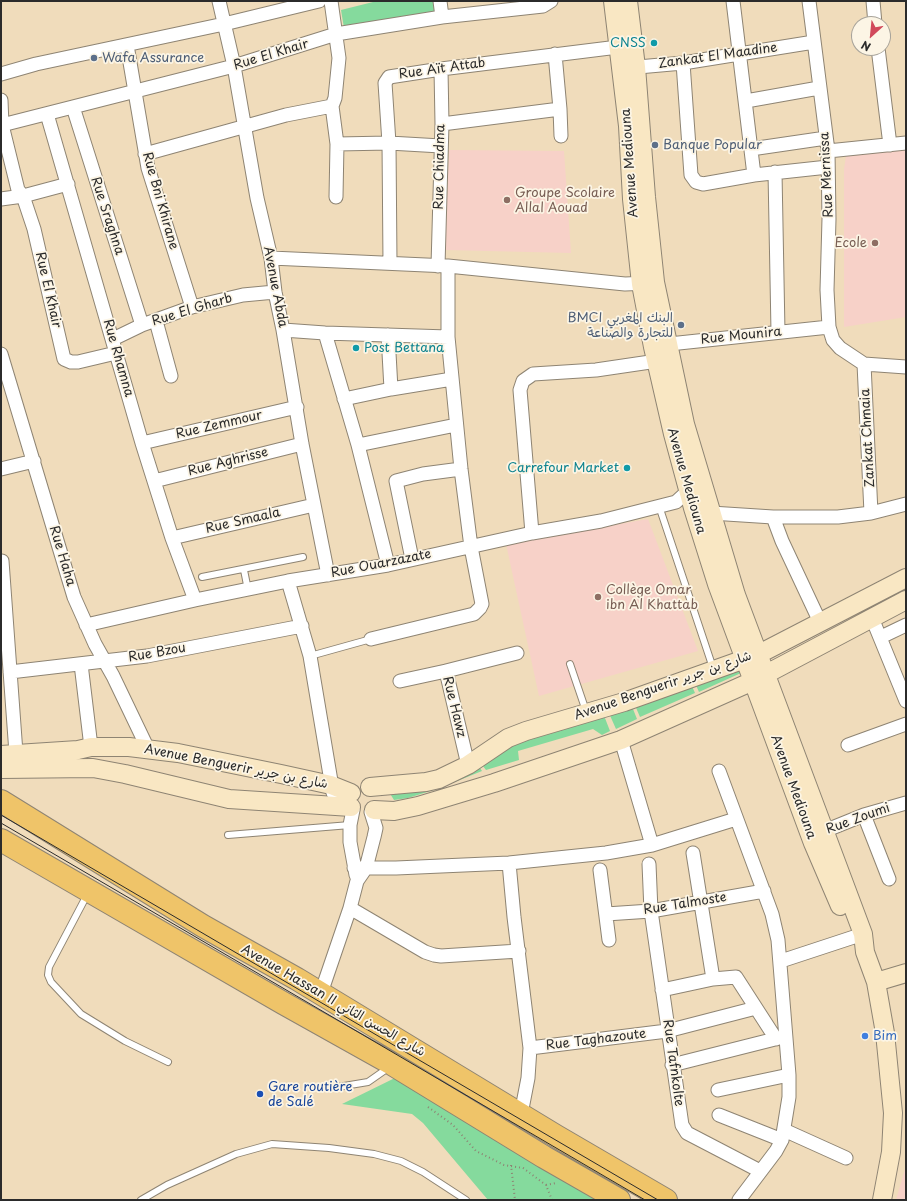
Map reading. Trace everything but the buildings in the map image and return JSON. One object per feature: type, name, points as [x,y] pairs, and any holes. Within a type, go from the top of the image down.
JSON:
[{"type":"highway","name":"Avenue Hassan II شارع الحسن الثاني","points":[[1,802],[203,926],[321,993],[666,1200]]},
{"type":"highway","name":"Avenue Hassan II شارع الحسن الثاني","points":[[1,840],[90,890],[283,1003],[392,1064],[544,1157],[619,1200]]},
{"type":"main road","name":"Avenue Mediouna","points":[[613,1],[626,46],[629,67],[646,198],[648,283],[659,351],[685,424],[697,501],[736,596],[759,678],[817,834],[876,982]]},
{"type":"main road","name":"Avenue Mediouna","points":[[626,46],[628,1]]},
{"type":"main road","name":"Avenue Benguerir شارع بن جرير","points":[[370,787],[426,782],[445,776],[468,765],[508,738],[587,712],[624,702],[752,655],[906,578]]},
{"type":"main road","name":"Avenue Benguerir شارع بن جرير","points":[[373,811],[394,811],[418,806],[494,783],[621,740],[759,678],[906,600]]},
{"type":"main road","name":"Avenue Benguerir شارع بن جرير","points":[[8,754],[78,750],[91,747],[128,747],[178,753],[331,785],[348,808]]},
{"type":"main road","name":"Avenue Benguerir شارع بن جرير","points":[[1,770],[93,768],[125,774],[229,799],[348,808]]},
{"type":"main road","points":[[361,786],[370,787],[377,796],[378,803],[373,811],[364,814],[348,808],[361,786]]},
{"type":"main road","points":[[879,1196],[892,1146],[893,1113],[885,1033],[876,982],[906,973]]},
{"type":"street","name":"Avenue Abda","points":[[220,1],[234,66],[257,198],[271,258],[275,292],[284,330],[302,444],[328,575]]},
{"type":"street","points":[[1,74],[36,64],[224,24],[319,1]]},
{"type":"street","points":[[331,1],[336,34],[338,64],[335,98],[332,106],[337,144],[336,197]]},
{"type":"street","points":[[440,1],[442,17]]},
{"type":"street","points":[[733,1],[754,175]]},
{"type":"street","name":"Rue Mernissa","points":[[810,1],[819,88],[828,151],[827,290],[829,328],[833,340],[840,348],[864,364]]},
{"type":"street","points":[[873,1],[874,16]]},
{"type":"street","name":"Rue El Khair","points":[[2,124],[47,114],[234,66],[336,34],[442,17],[547,4]]},
{"type":"street","name":"Zankat El Maadine","points":[[629,67],[683,63],[814,42]]},
{"type":"street","name":"Rue Bni Khirane","points":[[127,45],[145,154],[192,307]]},
{"type":"street","name":"Rue Aït Attab","points":[[390,263],[389,143],[386,80],[391,76],[626,46]]},
{"type":"street","points":[[555,54],[561,136]]},
{"type":"street","points":[[879,56],[890,145]]},
{"type":"street","points":[[683,63],[690,175],[693,180],[703,184],[775,172],[828,167]]},
{"type":"street","name":"Rue Chiadma","points":[[371,639],[477,612],[482,604],[471,547],[461,469],[448,337],[443,266],[441,69]]},
{"type":"street","points":[[746,101],[819,88]]},
{"type":"street","name":"Rue El Khair","points":[[1,100],[2,124],[18,190],[23,196],[34,229],[64,359],[71,362],[78,362],[116,353]]},
{"type":"street","points":[[145,154],[245,127],[332,106]]},
{"type":"street","name":"Rue Sraghna","points":[[73,107],[142,325]]},
{"type":"street","points":[[442,124],[560,110]]},
{"type":"street","name":"Rue Rhamna","points":[[47,114],[142,443],[172,538],[195,600]]},
{"type":"street","points":[[751,149],[826,138]]},
{"type":"street","points":[[337,144],[389,143],[441,146]]},
{"type":"street","points":[[828,151],[906,143]]},
{"type":"street","points":[[775,172],[778,332]]},
{"type":"street","points":[[1,199],[23,196],[68,184]]},
{"type":"street","points":[[271,258],[304,258],[354,263],[390,263],[443,266],[582,280],[648,283]]},
{"type":"street","name":"Rue El Gharb","points":[[113,339],[142,325],[192,307],[243,295],[275,292]]},
{"type":"street","points":[[156,321],[171,376]]},
{"type":"street","name":"Rue Mounira","points":[[532,533],[520,390],[523,381],[533,374],[596,370],[659,351],[778,332],[829,328]]},
{"type":"street","points":[[284,330],[325,333],[448,337]]},
{"type":"street","points":[[325,333],[358,445],[388,565]]},
{"type":"street","points":[[388,335],[391,388]]},
{"type":"street","name":"Rue Haha","points":[[1,354],[69,579],[86,625],[103,660],[113,676],[148,749]]},
{"type":"street","points":[[864,364],[906,366]]},
{"type":"street","name":"Zankat Chmaia","points":[[864,364],[871,513]]},
{"type":"street","points":[[344,399],[391,388],[452,379]]},
{"type":"street","name":"Rue Zemmour","points":[[142,443],[297,407]]},
{"type":"street","points":[[358,445],[456,425]]},
{"type":"street","name":"Rue Aghrisse","points":[[154,481],[302,444]]},
{"type":"street","points":[[1,469],[34,461]]},
{"type":"street","points":[[412,559],[396,482],[400,479],[423,474],[461,469]]},
{"type":"street","name":"Rue Ouarzazate","points":[[86,625],[195,600],[288,581],[388,565],[532,533],[601,521],[659,506],[697,501],[773,517],[838,517],[871,513],[906,504]]},
{"type":"street","name":"Rue Smaala","points":[[172,538],[314,506]]},
{"type":"street","points":[[773,517],[782,541],[820,622]]},
{"type":"street","points":[[2,561],[10,672],[8,754]]},
{"type":"street","points":[[288,581],[310,656],[331,785]]},
{"type":"street","points":[[872,618],[906,700]]},
{"type":"street","points":[[881,637],[906,624]]},
{"type":"street","name":"Rue Bzou","points":[[10,672],[147,656],[302,626]]},
{"type":"street","points":[[446,671],[516,653]]},
{"type":"street","points":[[81,664],[91,747]]},
{"type":"street","name":"Rue Hawz","points":[[400,681],[446,671],[468,765]]},
{"type":"street","points":[[848,745],[906,724]]},
{"type":"street","points":[[621,740],[652,845]]},
{"type":"street","points":[[720,771],[736,819],[774,921],[781,961],[780,1037],[789,1075],[789,1097],[783,1135],[776,1151],[739,1200]]},
{"type":"street","name":"Rue Zoumi","points":[[817,834],[864,815],[906,803]]},
{"type":"street","points":[[348,808],[350,842],[360,868]]},
{"type":"street","points":[[321,993],[350,908],[360,868],[376,828],[373,811]]},
{"type":"street","points":[[864,815],[889,879]]},
{"type":"street","points":[[360,868],[510,863],[606,853],[652,845],[692,834],[736,819]]},
{"type":"street","points":[[694,853],[700,902],[714,979]]},
{"type":"street","points":[[510,863],[514,917],[530,1048],[528,1078],[521,1114]]},
{"type":"street","name":"Rue Tafnkolte","points":[[649,864],[650,911],[672,1065],[681,1120],[684,1129],[760,1171]]},
{"type":"street","points":[[600,870],[609,940]]},
{"type":"street","name":"Rue Talmoste","points":[[606,914],[650,911],[764,891]]},
{"type":"street","points":[[350,908],[434,955],[441,956],[519,951]]},
{"type":"street","points":[[781,961],[858,936]]},
{"type":"street","points":[[662,990],[732,976],[737,978],[756,1008],[780,1037]]},
{"type":"street","name":"Rue Taghazoute","points":[[530,1048],[667,1031],[756,1008]]},
{"type":"street","points":[[672,1065],[780,1037]]},
{"type":"street","points":[[718,1090],[789,1075]]},
{"type":"street","points":[[719,1115],[783,1135],[846,1158]]},
{"type":"lane","points":[[659,506],[713,669]]},
{"type":"lane","points":[[202,577],[244,570],[303,557]]},
{"type":"lane","points":[[244,570],[248,590]]},
{"type":"lane","points":[[310,656],[371,639]]},
{"type":"lane","points":[[570,664],[587,712]]},
{"type":"lane","points":[[228,835],[348,808]]},
{"type":"lane","points":[[90,890],[49,967],[48,975],[51,982],[81,1014],[125,1042],[168,1062]]},
{"type":"lane","points":[[338,1087],[368,1082],[382,1074],[392,1064]]},
{"type":"lane","points":[[141,1200],[167,1185],[236,1154],[272,1144],[329,1148],[374,1154],[401,1161],[423,1172],[466,1200]]},
{"type":"path","points":[[427,1106],[453,1125],[476,1151],[504,1165],[522,1168],[546,1185],[552,1200]]},
{"type":"path","points":[[511,1166],[515,1200]]},
{"type":"shaded area","name":"Ecole","points":[[906,144],[906,317],[844,327],[844,169],[846,156]]},
{"type":"shaded area","name":"Groupe Scolaire Allal Aouad","points":[[449,150],[564,151],[571,253],[445,250]]},
{"type":"shaded area","name":"Collège Omar ibn Al Khattab","points":[[648,519],[698,651],[539,696],[506,544]]},
{"type":"shaded area","points":[[906,1158],[906,1200],[896,1200],[905,1169]]},
{"type":"green space","points":[[377,1],[438,1],[441,10],[344,28],[341,10]]},
{"type":"green space","points":[[737,664],[741,673],[699,692],[695,683]]},
{"type":"green space","points":[[691,684],[695,693],[640,717],[634,703]]},
{"type":"green space","points":[[631,704],[637,719],[616,729],[608,711]]},
{"type":"green space","points":[[603,713],[610,731],[602,735],[593,729],[518,751],[519,760],[486,770],[479,761],[494,750]]},
{"type":"green space","points":[[476,762],[482,771],[440,788],[408,798],[394,800],[389,792]]},
{"type":"green space","points":[[403,1074],[614,1200],[488,1200],[423,1123],[412,1114],[342,1104]]},
{"type":"tram line","points":[[1,815],[658,1200]]},
{"type":"tram line","points":[[1,823],[645,1200]]},
{"type":"place","name":"CNSS","points":[[654,43]]},
{"type":"place","name":"Wafa Assurance","points":[[94,58]]},
{"type":"place","name":"Banque Popular","points":[[655,145]]},
{"type":"place","name":"Groupe Scolaire Allal Aouad","points":[[507,200]]},
{"type":"place","name":"Ecole","points":[[875,243]]},
{"type":"place","name":"BMCI البنك المغربي للتجارة والصناعة","points":[[681,325]]},
{"type":"place","name":"Post Bettana","points":[[356,348]]},
{"type":"place","name":"Carrefour Market","points":[[627,468]]},
{"type":"place","name":"Collège Omar ibn Al Khattab","points":[[598,597]]},
{"type":"place","name":"Bim","points":[[865,1036]]},
{"type":"place","name":"Gare routière de Salé","points":[[260,1094]]}]
